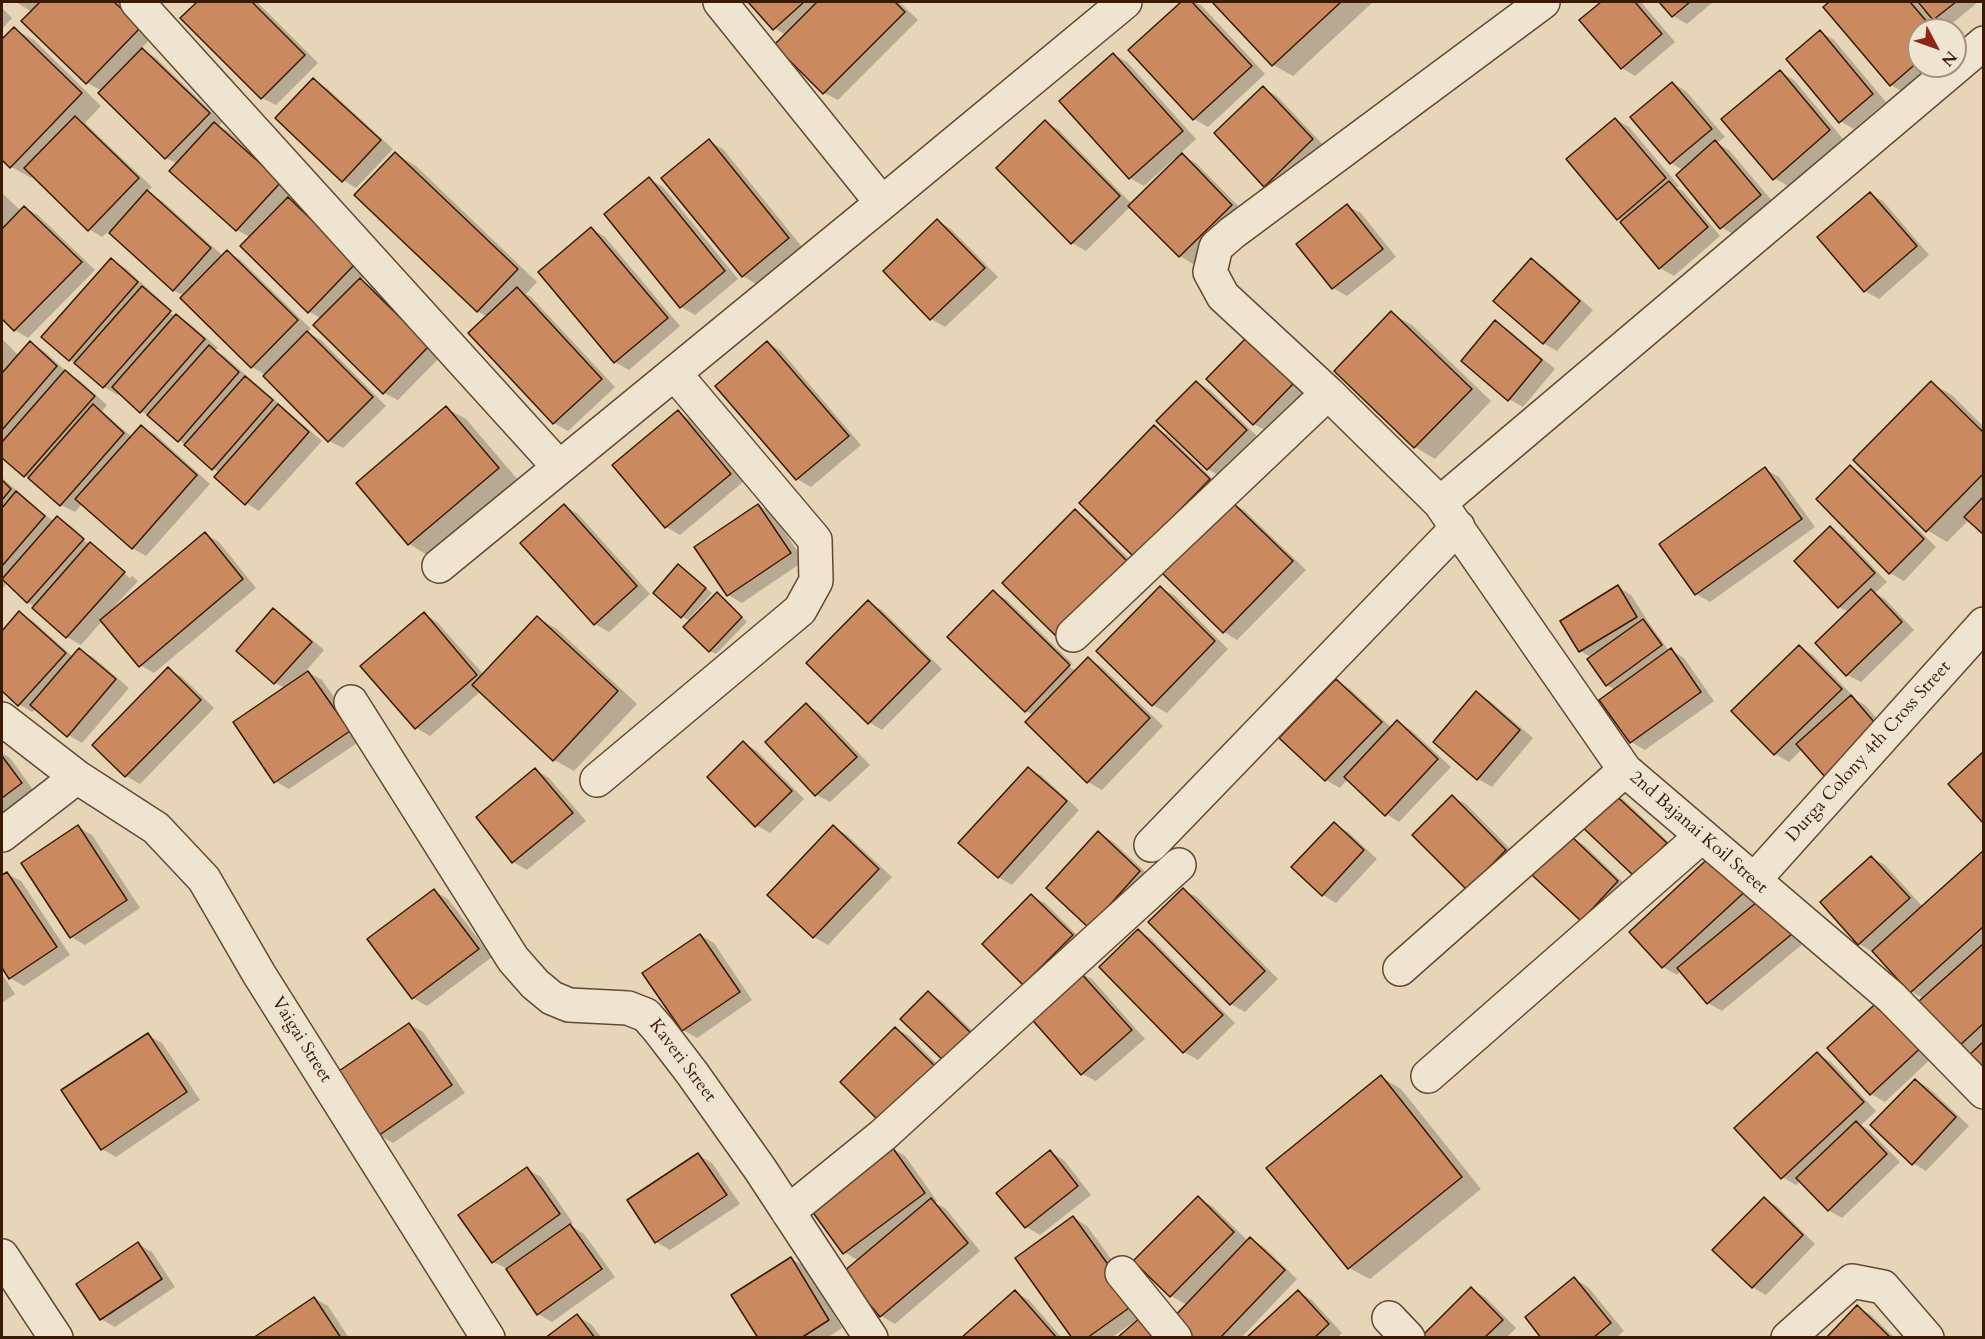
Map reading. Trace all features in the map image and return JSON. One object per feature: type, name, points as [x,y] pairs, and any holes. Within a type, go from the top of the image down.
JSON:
[{"type":"street","points":[[137,2],[559,467]]},
{"type":"street","points":[[720,2],[882,203]]},
{"type":"street","points":[[439,566],[1125,2]]},
{"type":"street","name":"2nd Bajanai Koil Street","points":[[1543,2],[1232,233],[1216,247],[1210,272],[1223,296],[1328,393],[1449,515],[1625,770],[1891,998],[1983,1092]]},
{"type":"street","points":[[1151,845],[1449,515],[1983,42]]},
{"type":"street","points":[[597,780],[800,610],[816,581],[815,540],[675,374]]},
{"type":"street","points":[[1073,635],[1328,393]]},
{"type":"street","name":"Durga Colony 4th Cross Street","points":[[1754,880],[1983,624]]},
{"type":"street","name":"Kaveri Street","points":[[351,702],[513,959],[535,984],[552,998],[568,1005],[628,1008],[646,1015],[692,1073],[872,1338]]},
{"type":"street","name":"Vaigai Street","points":[[2,719],[77,777],[156,828],[204,879],[259,974],[488,1338]]},
{"type":"street","points":[[1400,969],[1625,770]]},
{"type":"street","points":[[2,835],[77,777]]},
{"type":"street","points":[[1428,1076],[1702,836]]},
{"type":"street","points":[[788,1212],[883,1135],[1179,865]]},
{"type":"street","points":[[2,1256],[56,1338]]},
{"type":"street","points":[[1122,1273],[1175,1338]]},
{"type":"street","points":[[1788,1338],[1852,1281],[1882,1287],[1927,1338]]},
{"type":"building","points":[[40,2],[114,2],[141,27],[86,84],[21,21]]},
{"type":"building","points":[[197,2],[252,2],[305,55],[261,99],[180,18]]},
{"type":"building","points":[[748,2],[804,2],[773,30]]},
{"type":"building","points":[[817,2],[895,2],[905,12],[823,94],[774,45]]},
{"type":"building","points":[[1181,2],[1192,2],[1252,66],[1193,120],[1128,50]]},
{"type":"building","points":[[1212,2],[1341,2],[1272,66]]},
{"type":"building","points":[[1601,2],[1635,2],[1662,34],[1621,69],[1579,20]]},
{"type":"building","points":[[1659,2],[1690,2],[1672,17]]},
{"type":"building","points":[[1829,2],[1910,2],[1924,18],[1907,18],[1907,71],[1890,86],[1823,7]]},
{"type":"building","points":[[1918,2],[1956,2],[1936,18],[1931,18]]},
{"type":"building","points":[[14,27],[82,93],[10,168],[2,160],[2,39]]},
{"type":"building","points":[[1820,30],[1873,94],[1839,123],[1786,59]]},
{"type":"building","points":[[142,48],[210,113],[165,159],[98,93]]},
{"type":"building","points":[[1113,53],[1183,131],[1129,179],[1059,101]]},
{"type":"building","points":[[1780,70],[1830,130],[1773,180],[1721,119]]},
{"type":"building","points":[[313,78],[381,140],[342,182],[275,118]]},
{"type":"building","points":[[1672,82],[1712,129],[1670,164],[1630,117]]},
{"type":"building","points":[[1263,86],[1313,139],[1264,187],[1214,133]]},
{"type":"building","points":[[75,116],[139,178],[88,231],[24,168]]},
{"type":"building","points":[[1615,118],[1666,178],[1617,220],[1566,159]]},
{"type":"building","points":[[1045,120],[1120,196],[1071,244],[996,168]]},
{"type":"building","points":[[214,122],[281,182],[236,231],[169,171]]},
{"type":"building","points":[[709,139],[789,238],[742,277],[661,178]]},
{"type":"building","points":[[1715,140],[1761,195],[1720,229],[1676,175]]},
{"type":"building","points":[[395,152],[518,269],[477,312],[354,195]]},
{"type":"building","points":[[1182,153],[1232,205],[1179,257],[1128,206]]},
{"type":"building","points":[[649,177],[725,271],[680,308],[604,214]]},
{"type":"building","points":[[1669,181],[1708,227],[1659,269],[1620,222]]},
{"type":"building","points":[[147,190],[211,248],[173,291],[109,233]]},
{"type":"building","points":[[1870,192],[1917,246],[1864,292],[1817,237]]},
{"type":"building","points":[[288,197],[356,263],[308,313],[240,246]]},
{"type":"building","points":[[1347,204],[1383,249],[1332,289],[1296,244]]},
{"type":"building","points":[[24,206],[82,262],[14,331],[2,319],[2,229]]},
{"type":"building","points":[[937,219],[985,268],[930,320],[883,271]]},
{"type":"building","points":[[591,227],[668,318],[614,363],[538,272]]},
{"type":"building","points":[[227,250],[298,320],[251,368],[180,298]]},
{"type":"building","points":[[111,258],[138,282],[69,361],[41,337]]},
{"type":"building","points":[[1531,258],[1580,301],[1543,344],[1493,301]]},
{"type":"building","points":[[360,278],[429,346],[383,394],[313,325]]},
{"type":"building","points":[[142,286],[171,311],[103,388],[74,363]]},
{"type":"building","points":[[517,287],[602,379],[553,424],[468,333]]},
{"type":"building","points":[[1391,311],[1472,389],[1414,448],[1334,371]]},
{"type":"building","points":[[176,314],[205,339],[140,413],[112,387]]},
{"type":"building","points":[[1495,320],[1542,360],[1508,401],[1461,361]]},
{"type":"building","points":[[307,331],[373,397],[328,442],[263,376]]},
{"type":"building","points":[[1247,337],[1294,383],[1253,425],[1206,379]]},
{"type":"building","points":[[30,341],[57,366],[2,430],[2,373]]},
{"type":"building","points":[[767,341],[849,436],[796,480],[715,386]]},
{"type":"building","points":[[209,345],[239,372],[178,442],[147,415]]},
{"type":"building","points":[[65,370],[95,396],[24,477],[2,458],[2,442]]},
{"type":"building","points":[[245,376],[273,400],[212,470],[184,445]]},
{"type":"building","points":[[1196,381],[1247,430],[1207,470],[1156,421]]},
{"type":"building","points":[[1931,381],[1984,433],[1984,473],[1926,532],[1853,460]]},
{"type":"building","points":[[93,404],[124,433],[60,506],[28,478]]},
{"type":"building","points":[[278,404],[309,432],[245,505],[214,477]]},
{"type":"building","points":[[446,406],[499,468],[408,545],[356,483]]},
{"type":"building","points":[[678,410],[731,474],[665,528],[612,465]]},
{"type":"building","points":[[141,425],[197,475],[132,549],[75,499]]},
{"type":"building","points":[[1154,425],[1210,479],[1134,557],[1079,503]]},
{"type":"building","points":[[1850,465],[1924,539],[1889,574],[1816,499]]},
{"type":"building","points":[[1765,467],[1802,519],[1695,595],[1659,544]]},
{"type":"building","points":[[2,480],[11,489],[2,500]]},
{"type":"building","points":[[16,491],[45,516],[2,566],[2,508]]},
{"type":"building","points":[[1984,496],[1984,535],[1964,517]]},
{"type":"building","points":[[1230,500],[1293,561],[1223,633],[1161,572]]},
{"type":"building","points":[[564,504],[637,586],[594,625],[520,543]]},
{"type":"building","points":[[758,504],[791,553],[727,596],[694,547]]},
{"type":"building","points":[[1075,509],[1131,565],[1059,639],[1002,583]]},
{"type":"building","points":[[57,516],[84,539],[27,603],[2,579]]},
{"type":"building","points":[[1830,526],[1875,573],[1838,608],[1794,561]]},
{"type":"building","points":[[205,532],[243,579],[139,667],[100,620]]},
{"type":"building","points":[[90,542],[125,572],[66,638],[32,608]]},
{"type":"building","points":[[678,564],[706,588],[681,618],[653,593]]},
{"type":"building","points":[[1618,585],[1637,617],[1579,652],[1560,621]]},
{"type":"building","points":[[1160,586],[1215,641],[1152,706],[1096,651]]},
{"type":"building","points":[[1871,589],[1902,622],[1846,676],[1815,643]]},
{"type":"building","points":[[993,590],[1070,665],[1025,712],[947,637]]},
{"type":"building","points":[[717,592],[742,617],[709,652],[683,627]]},
{"type":"building","points":[[868,600],[930,661],[868,724],[806,663]]},
{"type":"building","points":[[273,608],[312,642],[274,684],[236,651]]},
{"type":"building","points":[[19,611],[66,653],[18,706],[2,691],[2,631]]},
{"type":"building","points":[[424,612],[477,675],[415,729],[360,666]]},
{"type":"building","points":[[537,616],[618,691],[553,761],[472,685]]},
{"type":"building","points":[[1643,619],[1662,645],[1606,686],[1587,659]]},
{"type":"building","points":[[1799,645],[1842,689],[1774,755],[1731,711]]},
{"type":"building","points":[[79,648],[116,679],[67,737],[30,705]]},
{"type":"building","points":[[1671,648],[1701,692],[1630,743],[1599,700]]},
{"type":"building","points":[[1088,657],[1150,718],[1087,783],[1025,722]]},
{"type":"building","points":[[168,667],[201,700],[125,777],[92,745]]},
{"type":"building","points":[[308,671],[350,731],[274,783],[233,722]]},
{"type":"building","points":[[1336,679],[1382,722],[1325,781],[1279,738]]},
{"type":"building","points":[[1476,691],[1520,730],[1477,780],[1433,742]]},
{"type":"building","points":[[1851,695],[1880,729],[1826,778],[1796,744]]},
{"type":"building","points":[[806,703],[857,757],[815,796],[765,742]]},
{"type":"building","points":[[1397,720],[1438,759],[1385,816],[1344,777]]},
{"type":"building","points":[[743,741],[792,791],[755,827],[707,777]]},
{"type":"building","points":[[1984,751],[1984,824],[1948,784]]},
{"type":"building","points":[[2,756],[22,783],[2,798]]},
{"type":"building","points":[[1028,767],[1067,801],[998,878],[958,843]]},
{"type":"building","points":[[535,768],[573,813],[512,863],[476,817]]},
{"type":"building","points":[[1610,790],[1667,843],[1635,877],[1578,823]]},
{"type":"building","points":[[1452,795],[1506,850],[1467,890],[1412,835]]},
{"type":"building","points":[[1334,822],[1364,850],[1322,896],[1291,867]]},
{"type":"building","points":[[78,825],[127,900],[70,938],[21,863]]},
{"type":"building","points":[[833,825],[879,869],[813,938],[767,895]]},
{"type":"building","points":[[1098,831],[1140,871],[1089,928],[1046,888]]},
{"type":"building","points":[[1570,835],[1618,881],[1581,921],[1532,875]]},
{"type":"building","points":[[1984,850],[1984,926],[1910,993],[1872,951]]},
{"type":"building","points":[[1716,851],[1749,888],[1662,968],[1629,932]]},
{"type":"building","points":[[1871,856],[1910,898],[1858,945],[1820,902]]},
{"type":"building","points":[[7,872],[57,947],[9,979],[2,968],[2,875]]},
{"type":"building","points":[[1183,888],[1265,971],[1230,1005],[1148,922]]},
{"type":"building","points":[[434,889],[479,949],[412,999],[367,939]]},
{"type":"building","points":[[1031,894],[1073,935],[1023,985],[982,944]]},
{"type":"building","points":[[1763,897],[1792,934],[1707,1004],[1677,968]]},
{"type":"building","points":[[1138,929],[1223,1015],[1183,1053],[1099,967]]},
{"type":"building","points":[[700,934],[740,992],[682,1031],[642,973]]},
{"type":"building","points":[[1984,943],[1984,1023],[1958,1047],[1918,1002]]},
{"type":"building","points":[[1078,970],[1132,1030],[1081,1075],[1027,1014]]},
{"type":"building","points":[[928,991],[974,1036],[947,1064],[900,1019]]},
{"type":"building","points":[[1884,996],[1926,1043],[1870,1095],[1827,1048]]},
{"type":"building","points":[[409,1023],[452,1085],[378,1136],[336,1073]]},
{"type":"building","points":[[895,1027],[939,1070],[883,1125],[840,1082]]},
{"type":"building","points":[[148,1033],[187,1092],[101,1150],[61,1090]]},
{"type":"building","points":[[1984,1041],[1984,1076],[1966,1058]]},
{"type":"building","points":[[1817,1052],[1864,1102],[1781,1179],[1734,1128]]},
{"type":"building","points":[[1381,1075],[1462,1177],[1348,1269],[1266,1168]]},
{"type":"building","points":[[1915,1079],[1956,1117],[1912,1165],[1870,1125]]},
{"type":"building","points":[[1856,1121],[1887,1154],[1828,1211],[1796,1178]]},
{"type":"building","points":[[892,1147],[925,1193],[843,1254],[809,1207]]},
{"type":"building","points":[[1050,1150],[1078,1186],[1025,1228],[996,1193]]},
{"type":"building","points":[[698,1153],[727,1195],[655,1243],[627,1200]]},
{"type":"building","points":[[527,1167],[560,1214],[492,1263],[458,1215]]},
{"type":"building","points":[[1198,1196],[1234,1232],[1170,1297],[1133,1261]]},
{"type":"building","points":[[1764,1197],[1803,1235],[1752,1288],[1712,1250]]},
{"type":"building","points":[[931,1198],[968,1243],[880,1317],[843,1272]]},
{"type":"building","points":[[1073,1216],[1136,1303],[1087,1338],[1072,1338],[1015,1258]]},
{"type":"building","points":[[570,1224],[602,1269],[537,1315],[506,1269]]},
{"type":"building","points":[[1250,1237],[1285,1270],[1220,1338],[1190,1338],[1172,1319]]},
{"type":"building","points":[[138,1242],[162,1279],[100,1320],[76,1284]]},
{"type":"building","points":[[791,1257],[829,1320],[801,1338],[758,1338],[731,1295]]},
{"type":"building","points":[[1574,1277],[1611,1323],[1593,1338],[1541,1338],[1525,1317]]},
{"type":"building","points":[[1471,1287],[1503,1320],[1484,1338],[1420,1338]]},
{"type":"building","points":[[1015,1290],[1057,1338],[961,1338]]},
{"type":"building","points":[[1298,1290],[1329,1324],[1314,1338],[1246,1338]]},
{"type":"building","points":[[314,1297],[341,1338],[253,1338]]},
{"type":"building","points":[[1857,1305],[1891,1338],[1826,1338]]},
{"type":"building","points":[[577,1314],[595,1338],[545,1338]]},
{"type":"building","points":[[1142,1316],[1160,1338],[1117,1338]]}]
